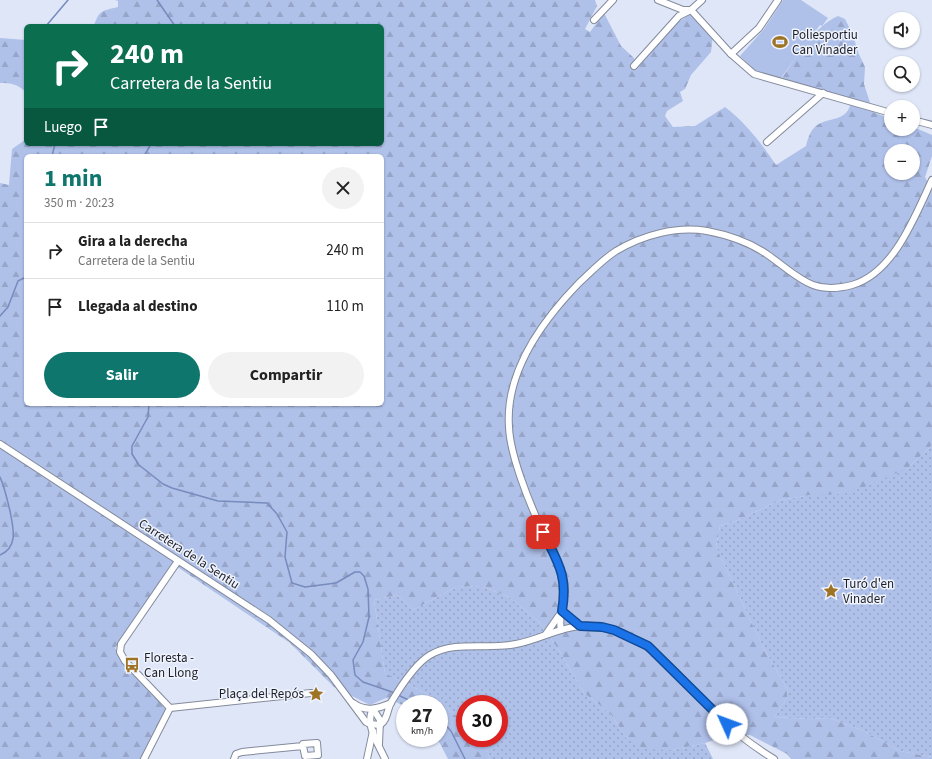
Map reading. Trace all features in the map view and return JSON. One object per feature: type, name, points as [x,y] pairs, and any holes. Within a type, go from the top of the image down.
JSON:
[{"type":"street","points":[[594,20],[613,0]]},
{"type":"street","points":[[658,0],[683,10],[691,10],[731,54],[754,74],[884,111]]},
{"type":"street","points":[[634,66],[679,16],[691,10],[702,0]]},
{"type":"street","points":[[731,54],[758,28],[778,0]]},
{"type":"street","points":[[767,142],[823,93]]},
{"type":"street","points":[[920,122],[932,125]]},
{"type":"street","points":[[564,629],[560,621],[565,589],[560,567],[536,518],[521,478],[508,426],[510,396],[521,365],[533,342],[559,304],[597,266],[617,251],[653,234],[690,230],[706,231],[753,246],[768,255],[792,275],[805,283],[817,287],[835,289],[854,284],[872,276],[884,267],[894,254],[932,180]]},
{"type":"street","name":"Carretera de la Sentiu","points":[[0,444],[269,620],[311,654],[368,724]]},
{"type":"street","points":[[170,708],[125,661],[120,652],[121,644],[178,561]]},
{"type":"street","points":[[562,611],[580,626]]},
{"type":"street","points":[[546,635],[562,611]]},
{"type":"street","points":[[380,725],[384,720],[392,700],[419,664],[438,651],[468,646],[508,646],[564,629],[580,626],[602,627],[614,630],[648,646],[718,716],[746,741],[774,759]]},
{"type":"street","points":[[170,708],[311,693]]},
{"type":"street","points":[[350,700],[360,707],[373,709],[392,700]]},
{"type":"street","points":[[144,759],[170,708]]},
{"type":"street","points":[[373,709],[378,716],[380,725],[379,746]]},
{"type":"street","points":[[370,741],[368,724],[373,709]]},
{"type":"street","points":[[368,724],[380,725]]},
{"type":"street","points":[[368,724],[373,731],[385,759]]},
{"type":"street","points":[[367,759],[373,731]]},
{"type":"street","points":[[234,759],[236,754],[242,752],[303,746]]},
{"type":"green space","points":[[115,0],[595,0],[597,6],[585,29],[590,32],[604,13],[621,46],[634,58],[636,70],[674,25],[690,14],[713,35],[711,52],[691,75],[685,89],[680,92],[683,101],[667,111],[665,116],[673,127],[695,126],[725,107],[753,134],[776,165],[806,146],[808,137],[816,126],[825,121],[840,117],[848,110],[850,105],[820,91],[782,78],[806,43],[821,27],[838,16],[845,19],[853,35],[858,52],[865,67],[864,84],[873,112],[884,116],[884,136],[920,136],[920,130],[932,135],[932,156],[925,177],[932,190],[932,445],[908,468],[862,488],[843,494],[810,495],[781,500],[736,521],[720,526],[716,547],[763,647],[788,690],[787,698],[774,717],[810,719],[830,718],[862,730],[900,751],[932,757],[932,759],[791,759],[787,754],[750,735],[725,736],[705,743],[672,750],[645,749],[627,739],[610,713],[584,693],[560,652],[539,622],[509,597],[481,586],[456,587],[413,610],[397,595],[374,600],[385,673],[429,695],[396,695],[396,702],[386,698],[370,705],[334,687],[290,643],[173,564],[115,648],[166,710],[142,759],[0,759],[0,183],[9,185],[12,149],[24,141],[24,146],[384,146],[384,24],[95,24],[100,14],[118,7],[118,1]]},
{"type":"green space","name":"Poliesportiu Can Vinader","points":[[783,0],[801,0],[828,18],[822,26],[820,25],[781,78],[756,71],[740,56],[764,29]]},
{"type":"green space","points":[[0,38],[24,40],[24,91],[21,88],[8,83],[0,83]]},
{"type":"green space","points":[[932,445],[932,757],[900,751],[862,730],[830,718],[810,719],[774,717],[787,698],[788,690],[763,647],[716,547],[720,526],[736,521],[781,500],[810,495],[908,468]]},
{"type":"green space","points":[[481,586],[509,597],[539,622],[560,652],[584,693],[610,713],[627,739],[672,750],[705,743],[713,759],[490,759],[486,747],[508,747],[508,695],[456,695],[456,716],[448,709],[448,695],[429,695],[385,673],[374,600],[397,595],[413,610],[456,587]]},
{"type":"green space","points":[[448,709],[456,716],[456,747],[486,747],[490,759],[448,759],[442,747],[448,747]]},
{"type":"waterway","points":[[48,24],[68,0]]},
{"type":"waterway","points":[[157,0],[174,24]]},
{"type":"waterway","points":[[52,154],[54,146]]},
{"type":"waterway","points":[[145,154],[150,146]]},
{"type":"waterway","points":[[0,316],[8,307],[18,281],[24,278]]},
{"type":"waterway","points":[[149,406],[148,417],[132,446],[132,454],[139,465],[163,484],[218,501],[267,503],[277,514],[287,532],[285,557],[292,583],[305,587],[336,583],[355,572],[360,572],[364,576],[368,589],[369,617],[363,642],[353,660],[355,675],[363,682],[395,693]]},
{"type":"waterway","points":[[0,477],[5,489],[13,530],[10,547],[0,555]]},
{"type":"waterway","points":[[448,728],[465,759]]},
{"type":"place","name":"Poliesportiu Can Vinader","points":[[780,42]]},
{"type":"place","name":"Turó d'en Vinader","points":[[831,591]]},
{"type":"place","name":"Floresta - Can Llong","points":[[132,665]]},
{"type":"place","name":"Plaça del Repós","points":[[316,694]]},
{"type":"route","points":[[543,532],[560,567],[564,582],[565,589],[562,611],[580,626],[602,627],[614,630],[648,646],[657,653],[727,724]]}]
